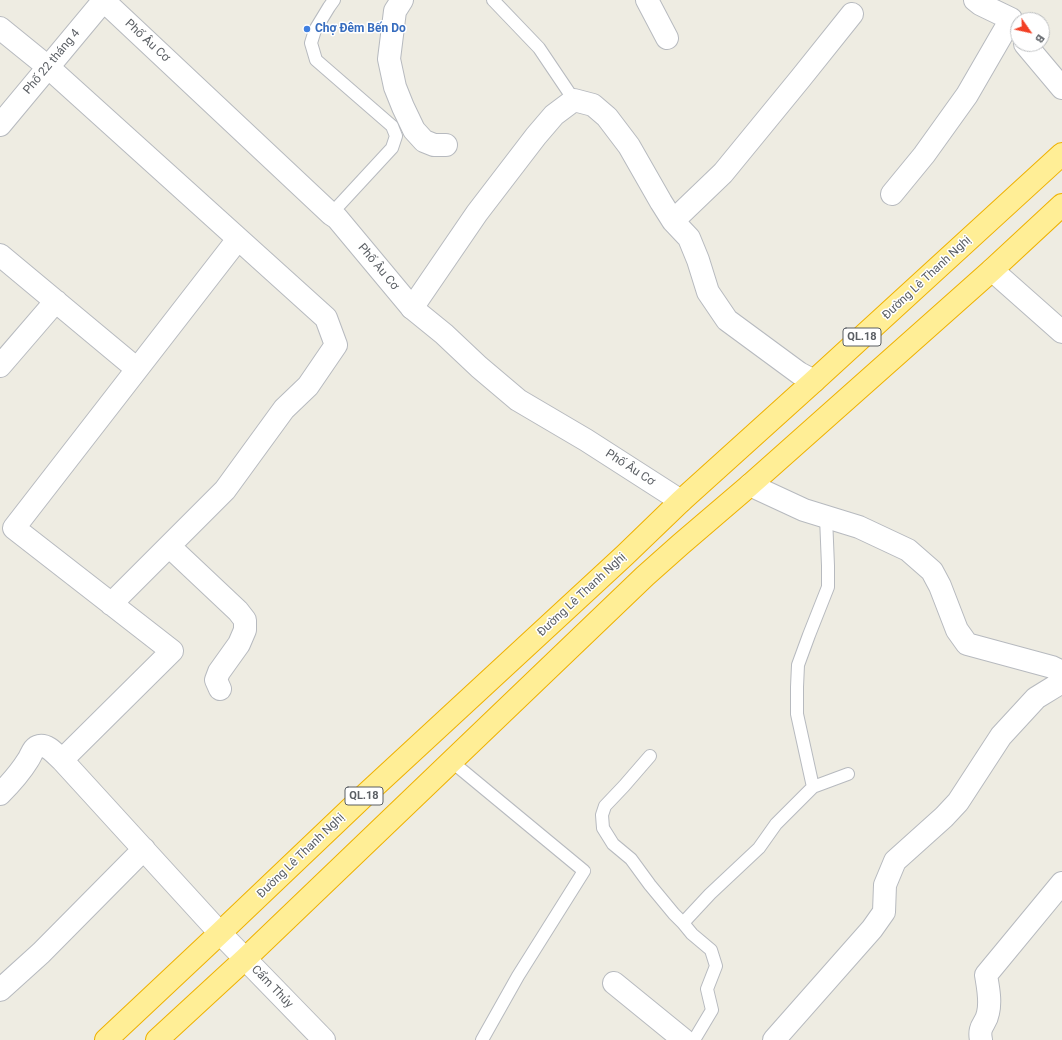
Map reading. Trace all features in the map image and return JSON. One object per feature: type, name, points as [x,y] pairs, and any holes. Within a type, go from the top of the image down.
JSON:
[{"type":"highway","name":"Đường Lê Thanh Nghị","points":[[106,1040],[364,796],[625,555],[681,501],[1062,154]]},
{"type":"highway","name":"QL.18","points":[[157,1040],[245,959],[645,576],[992,270],[1062,205]]},
{"type":"street","name":"Phố Âu Cơ","points":[[103,0],[337,218],[412,308],[444,334],[479,367],[518,400],[586,440],[681,501]]},
{"type":"street","name":"Phố 22 tháng 4","points":[[0,125],[103,0]]},
{"type":"street","points":[[402,0],[395,11],[389,59],[395,87],[414,130],[424,141],[434,145],[446,145]]},
{"type":"street","points":[[648,0],[668,38]]},
{"type":"street","points":[[975,0],[980,4],[1010,15]]},
{"type":"street","points":[[673,221],[723,173],[852,14]]},
{"type":"street","points":[[892,194],[924,155],[967,95],[1010,24]]},
{"type":"street","points":[[0,28],[48,66],[326,318],[336,345],[308,386],[284,409],[225,490],[111,604]]},
{"type":"street","points":[[1032,52],[1062,88]]},
{"type":"street","points":[[412,308],[477,213],[536,136],[554,115],[574,100],[593,105],[607,117],[629,146],[673,221],[689,238],[708,292],[727,320],[799,373],[814,381]]},
{"type":"street","points":[[62,760],[172,651],[14,528],[238,238]]},
{"type":"street","points":[[0,255],[137,369]]},
{"type":"street","points":[[992,270],[1062,332]]},
{"type":"street","points":[[0,366],[56,301]]},
{"type":"street","points":[[750,485],[804,510],[859,527],[908,550],[932,571],[940,586],[957,630],[968,644],[1052,667],[1062,672]]},
{"type":"street","points":[[169,546],[238,611],[245,620],[245,630],[239,644],[218,672],[216,680],[220,689]]},
{"type":"street","points":[[774,1040],[872,929],[884,912],[885,885],[895,861],[944,817],[958,802],[1001,736],[1036,698],[1062,682]]},
{"type":"street","name":"Cẩm Thủy","points":[[0,794],[12,782],[28,760],[34,748],[38,746],[48,748],[62,760],[220,933],[324,1040]]},
{"type":"street","points":[[0,990],[41,953],[144,849]]},
{"type":"street","points":[[981,1040],[979,1032],[988,1014],[989,996],[986,975],[1058,896]]},
{"type":"street","points":[[614,983],[684,1040]]},
{"type":"lane","points":[[331,214],[392,148],[396,136],[392,126],[316,60],[311,43],[315,30],[334,0]]},
{"type":"lane","points":[[493,0],[539,48],[574,100]]},
{"type":"lane","points":[[813,787],[797,714],[798,665],[828,587],[826,517]]},
{"type":"lane","points":[[650,756],[605,806],[602,815],[603,828],[613,844],[631,859],[669,909],[692,934],[711,950],[716,966],[707,989],[712,1010],[694,1040]]},
{"type":"lane","points":[[451,761],[584,871],[518,976],[482,1040]]},
{"type":"lane","points":[[683,923],[710,894],[759,848],[776,824],[813,787],[848,774]]},
{"type":"place","name":"Chợ Đêm Bến Do","points":[[307,29]]}]
